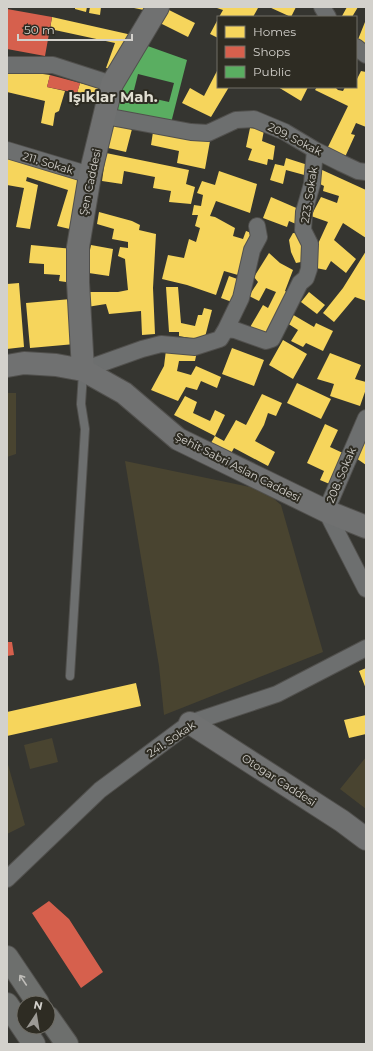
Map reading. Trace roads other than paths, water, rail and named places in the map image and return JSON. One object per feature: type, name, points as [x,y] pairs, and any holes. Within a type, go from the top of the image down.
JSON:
[{"type":"main road","points":[[7,957],[33,995]]},
{"type":"main road","points":[[7,1004],[34,1044]]},
{"type":"main road","points":[[56,1028],[67,1044]]},
{"type":"street","name":"Şen Caddesi","points":[[83,370],[78,282],[78,247],[90,176],[112,84],[158,7]]},
{"type":"street","points":[[322,7],[327,16]]},
{"type":"street","points":[[357,48],[366,55]]},
{"type":"street","points":[[7,65],[53,65],[112,84]]},
{"type":"street","name":"209. Sokak","points":[[105,116],[191,132],[208,133],[236,120],[254,119],[285,132],[315,150],[358,171],[366,172]]},
{"type":"street","name":"211. Sokak","points":[[7,150],[90,176]]},
{"type":"street","name":"223. Sokak","points":[[226,329],[235,330],[266,341],[272,339],[300,283],[306,278],[309,269],[310,244],[303,230],[304,212],[312,184],[315,150]]},
{"type":"street","points":[[83,370],[142,349],[161,344],[195,347],[220,339],[241,298],[252,250],[259,237],[257,226]]},
{"type":"street","name":"Şehit Sabri Aslan Caddesi","points":[[7,366],[24,363],[56,365],[83,370],[124,393],[178,439],[326,511],[366,527]]},
{"type":"street","name":"208. Sokak","points":[[326,511],[366,418]]},
{"type":"street","points":[[326,511],[366,589]]},
{"type":"street","name":"241. Sokak","points":[[7,879],[100,790],[190,723],[277,694],[366,648]]},
{"type":"street","name":"Otogar Caddesi","points":[[190,723],[342,821],[366,839]]},
{"type":"lane","points":[[70,676],[85,429],[81,404],[83,370]]},
{"type":"district","name":"Işıklar Mah.","points":[[113,96]]}]
